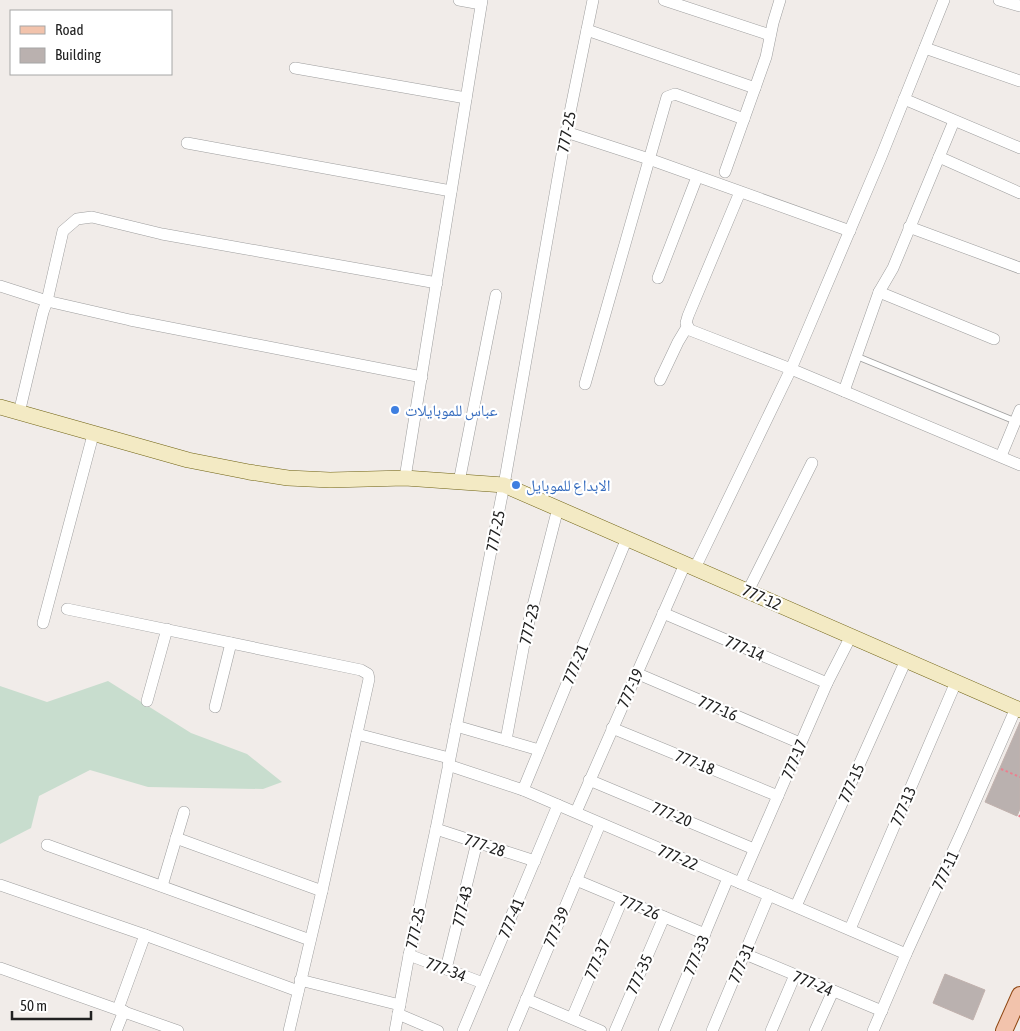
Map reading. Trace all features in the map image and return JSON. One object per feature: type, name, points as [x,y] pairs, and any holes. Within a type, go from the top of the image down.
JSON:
[{"type":"main road","points":[[1004,1031],[1020,995]]},
{"type":"street","points":[[405,478],[481,2],[460,0]]},
{"type":"street","name":"777-25","points":[[395,1031],[504,485],[566,132],[594,0]]},
{"type":"street","points":[[664,0],[770,35]]},
{"type":"street","points":[[725,172],[766,57],[780,0]]},
{"type":"street","name":"777-19","points":[[576,812],[663,613],[690,566],[791,369],[850,231],[944,0]]},
{"type":"street","points":[[999,0],[1020,6]]},
{"type":"street","points":[[588,30],[755,88]]},
{"type":"street","points":[[924,48],[1020,81]]},
{"type":"street","points":[[295,68],[466,98]]},
{"type":"street","points":[[585,384],[667,97],[675,94],[744,119]]},
{"type":"street","points":[[904,99],[1020,148]]},
{"type":"street","points":[[844,391],[879,292],[893,268],[954,121]]},
{"type":"street","points":[[566,132],[649,159],[850,231]]},
{"type":"street","points":[[187,143],[451,190]]},
{"type":"street","points":[[939,157],[1020,193]]},
{"type":"street","points":[[658,278],[697,177]]},
{"type":"street","points":[[740,192],[688,316],[686,323],[688,327],[695,332],[791,369],[1020,465]]},
{"type":"street","points":[[19,413],[64,231],[77,219],[92,217],[162,234],[436,283]]},
{"type":"street","points":[[909,228],[1020,268]]},
{"type":"street","points":[[0,286],[47,302],[139,322],[422,376]]},
{"type":"street","points":[[879,292],[994,339]]},
{"type":"street","points":[[460,482],[496,295]]},
{"type":"street","points":[[660,380],[678,342],[688,327]]},
{"type":"street","name":"777-12","points":[[0,408],[188,460],[288,478],[330,480],[405,478],[504,485],[1018,709]]},
{"type":"street","points":[[1001,456],[1020,410]]},
{"type":"street","points":[[43,623],[94,435]]},
{"type":"street","points":[[748,591],[812,462]]},
{"type":"street","name":"777-23","points":[[506,740],[526,633],[558,508]]},
{"type":"street","name":"777-21","points":[[523,790],[627,538]]},
{"type":"street","points":[[67,609],[361,670],[368,674],[369,679],[357,734],[289,1031]]},
{"type":"street","name":"777-14","points":[[663,613],[827,682]]},
{"type":"street","points":[[147,701],[167,630]]},
{"type":"street","name":"777-17","points":[[740,883],[827,682],[851,636]]},
{"type":"street","points":[[215,707],[231,643]]},
{"type":"street","name":"777-15","points":[[796,906],[906,660]]},
{"type":"street","name":"777-16","points":[[636,673],[800,743]]},
{"type":"street","name":"777-13","points":[[850,929],[956,682]]},
{"type":"street","name":"777-11","points":[[873,1031],[906,954],[1018,709]]},
{"type":"street","points":[[456,726],[539,750]]},
{"type":"street","name":"777-18","points":[[612,728],[778,796]]},
{"type":"street","name":"777-22","points":[[357,734],[449,762],[558,804],[600,824],[906,954]]},
{"type":"street","name":"777-20","points":[[589,780],[754,848]]},
{"type":"street","name":"777-41","points":[[463,1031],[558,804]]},
{"type":"street","points":[[162,886],[184,812]]},
{"type":"street","name":"777-39","points":[[513,1031],[600,824]]},
{"type":"street","name":"777-28","points":[[436,829],[535,861]]},
{"type":"street","points":[[176,838],[322,891]]},
{"type":"street","name":"777-43","points":[[446,969],[477,842]]},
{"type":"street","points":[[47,845],[310,940]]},
{"type":"street","name":"777-33","points":[[664,1031],[728,878]]},
{"type":"street","name":"777-26","points":[[576,880],[706,934]]},
{"type":"street","points":[[0,885],[299,985],[399,1010],[438,1031]]},
{"type":"street","name":"777-31","points":[[712,1031],[769,895]]},
{"type":"street","name":"777-37","points":[[572,1018],[622,900]]},
{"type":"street","name":"777-35","points":[[614,1031],[664,917]]},
{"type":"street","points":[[116,1031],[145,935]]},
{"type":"street","name":"777-24","points":[[745,954],[882,1011]]},
{"type":"street","name":"777-34","points":[[409,956],[483,983]]},
{"type":"street","points":[[0,968],[178,1031]]},
{"type":"street","points":[[771,1031],[795,975]]},
{"type":"street","points":[[816,1031],[833,991]]},
{"type":"street","points":[[526,999],[601,1031]]},
{"type":"lane","points":[[856,356],[1015,421]]},
{"type":"path","points":[[999,768],[1020,777]]},
{"type":"green space","points":[[108,681],[191,733],[247,754],[282,782],[263,789],[148,787],[90,770],[39,796],[31,828],[0,844],[0,686],[47,702]]},
{"type":"building","points":[[1020,722],[1020,809],[1017,816],[985,802]]},
{"type":"building","points":[[945,974],[985,990],[973,1020],[933,1003]]},
{"type":"place","name":"عباس للموبايلات","points":[[395,410]]},
{"type":"place","name":"الابداع للموبايل","points":[[516,485]]}]
